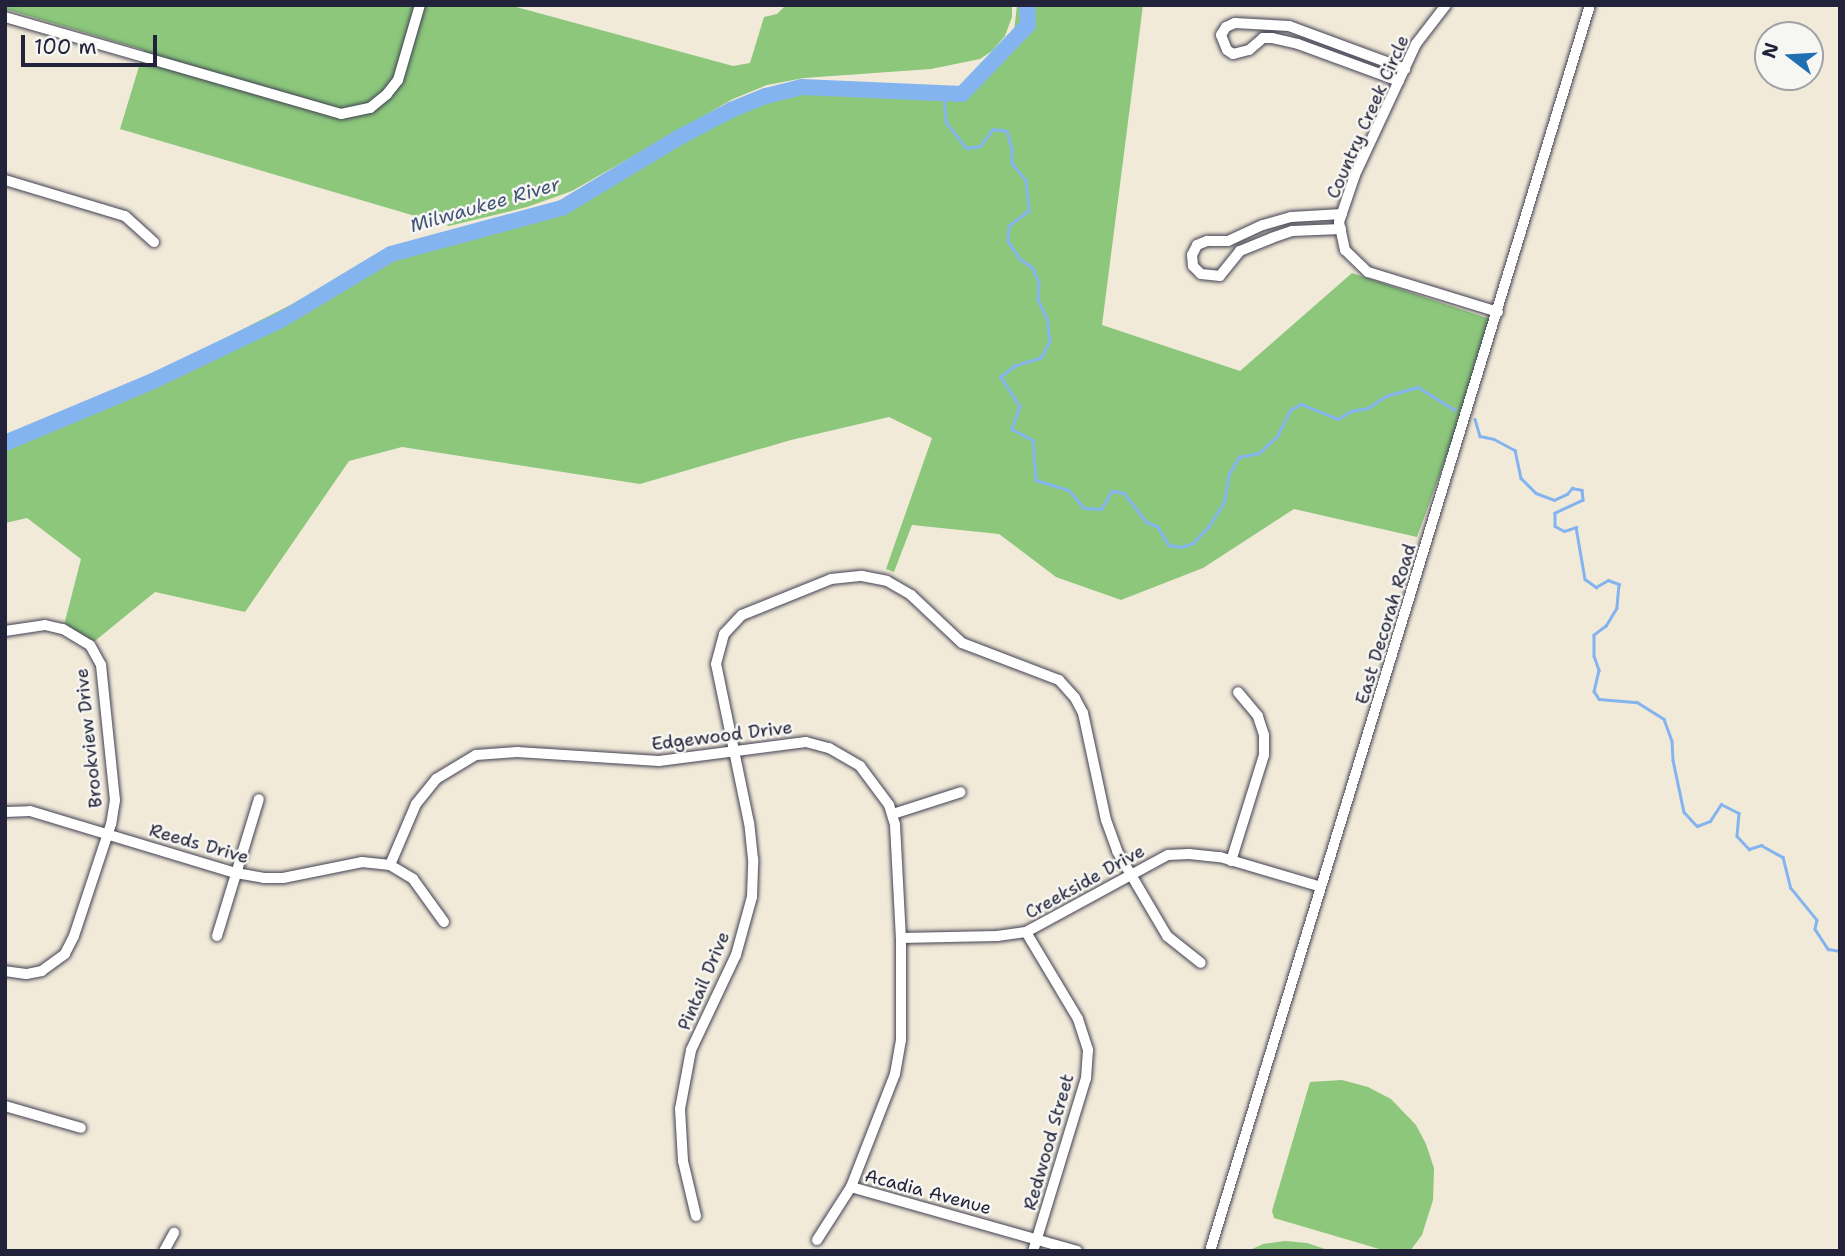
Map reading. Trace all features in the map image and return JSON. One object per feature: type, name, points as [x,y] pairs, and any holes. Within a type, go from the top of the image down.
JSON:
[{"type":"street","points":[[5,17],[341,114],[356,113],[378,103],[398,80],[420,5]]},
{"type":"street","name":"Country Creek Circle","points":[[1446,5],[1416,44],[1355,175],[1342,214],[1341,229],[1346,250],[1368,272],[1498,313]]},
{"type":"street","name":"East Decorah Road","points":[[1210,1251],[1590,5]]},
{"type":"street","points":[[1399,81],[1298,44],[1272,38],[1263,38],[1249,50],[1233,54],[1227,50],[1221,35],[1226,27],[1235,23],[1289,26],[1405,69]]},
{"type":"street","points":[[5,180],[125,216],[154,242]]},
{"type":"street","points":[[1341,229],[1292,232],[1272,238],[1240,251],[1220,276],[1200,274],[1193,266],[1192,256],[1197,246],[1207,241],[1228,241],[1263,225],[1291,217],[1342,214]]},
{"type":"street","name":"Pintail Drive","points":[[696,1216],[683,1161],[680,1109],[691,1050],[736,955],[752,897],[750,823],[716,664],[724,634],[742,615],[831,579],[862,576],[887,581],[911,595],[962,643],[1059,680],[1075,698],[1083,713],[1106,820],[1129,874]]},
{"type":"street","name":"Brookview Drive","points":[[5,631],[45,625],[63,629],[90,645],[101,664],[115,800],[108,835],[74,936],[65,954],[42,971],[26,974],[5,971]]},
{"type":"street","points":[[1231,861],[1264,755],[1264,735],[1258,716],[1238,692]]},
{"type":"street","name":"Edgewood Drive","points":[[390,865],[416,804],[436,779],[476,755],[517,752],[659,761],[806,742],[829,748],[860,766],[892,814],[901,938],[901,1040],[895,1074],[850,1187],[817,1240]]},
{"type":"street","points":[[892,814],[961,792]]},
{"type":"street","points":[[217,936],[259,799]]},
{"type":"street","name":"Reeds Drive","points":[[5,812],[30,811],[236,873],[283,878],[362,862],[390,865]]},
{"type":"street","name":"Creekside Drive","points":[[901,938],[998,936],[1026,932],[1168,855],[1189,853],[1231,861],[1321,887]]},
{"type":"street","points":[[390,865],[413,879],[444,922]]},
{"type":"street","points":[[1129,874],[1167,936],[1201,963]]},
{"type":"street","name":"Redwood Street","points":[[1026,932],[1078,1019],[1088,1050],[1086,1078],[1033,1251]]},
{"type":"street","points":[[5,1106],[81,1128]]},
{"type":"street","name":"Acadia Avenue","points":[[850,1187],[1077,1251]]},
{"type":"street","points":[[164,1251],[174,1233]]},
{"type":"green space","points":[[5,5],[509,5],[733,66],[750,63],[764,17],[777,14],[786,5],[1012,5],[1012,17],[1005,36],[992,51],[980,59],[931,69],[804,78],[767,85],[733,99],[572,191],[527,207],[449,226],[120,129],[144,50],[5,9]]},
{"type":"green space","points":[[1017,5],[1143,5],[1102,325],[1240,371],[1352,273],[1496,321],[1417,537],[1294,509],[1203,568],[1121,600],[1056,577],[999,534],[912,525],[894,572],[886,569],[932,438],[889,417],[791,440],[640,484],[402,447],[349,461],[245,612],[155,592],[90,645],[63,629],[81,559],[27,518],[5,523],[5,442],[78,413],[391,254],[562,208],[678,138],[731,110],[766,96],[802,87],[962,94],[1014,31]]},
{"type":"green space","points":[[1342,1080],[1368,1087],[1391,1099],[1416,1125],[1426,1144],[1434,1168],[1433,1200],[1422,1235],[1410,1251],[1386,1251],[1274,1218],[1272,1211],[1310,1082]]},
{"type":"green space","points":[[1285,1241],[1307,1243],[1331,1251],[1248,1251],[1263,1244]]},
{"type":"waterway","name":"Milwaukee River","points":[[5,443],[153,381],[281,320],[391,254],[562,208],[678,138],[731,110],[766,96],[802,87],[962,94],[1028,25],[1027,5]]},
{"type":"waterway","points":[[944,93],[946,122],[966,148],[980,146],[993,129],[1007,131],[1012,148],[1012,163],[1026,180],[1029,211],[1009,226],[1008,241],[1020,259],[1032,267],[1039,283],[1038,299],[1047,318],[1050,342],[1041,358],[1015,366],[1001,377],[1020,406],[1012,429],[1033,440],[1036,480],[1069,490],[1084,508],[1101,509],[1112,491],[1124,493],[1147,522],[1158,527],[1169,545],[1181,547],[1193,543],[1209,526],[1224,502],[1229,474],[1239,457],[1259,453],[1277,436],[1290,410],[1301,404],[1338,419],[1351,411],[1368,408],[1386,396],[1418,387],[1455,410]]},
{"type":"waterway","points":[[1475,419],[1480,436],[1494,439],[1515,450],[1521,478],[1536,493],[1554,500],[1567,494],[1572,488],[1582,490],[1583,500],[1555,513],[1555,526],[1564,531],[1576,527],[1585,579],[1596,587],[1608,580],[1619,584],[1617,608],[1606,626],[1594,635],[1594,656],[1599,670],[1594,691],[1599,699],[1637,702],[1664,719],[1672,741],[1673,760],[1684,812],[1697,826],[1710,821],[1721,804],[1739,813],[1737,836],[1749,849],[1761,845],[1783,857],[1791,888],[1817,920],[1815,929],[1828,949],[1840,951]]}]
